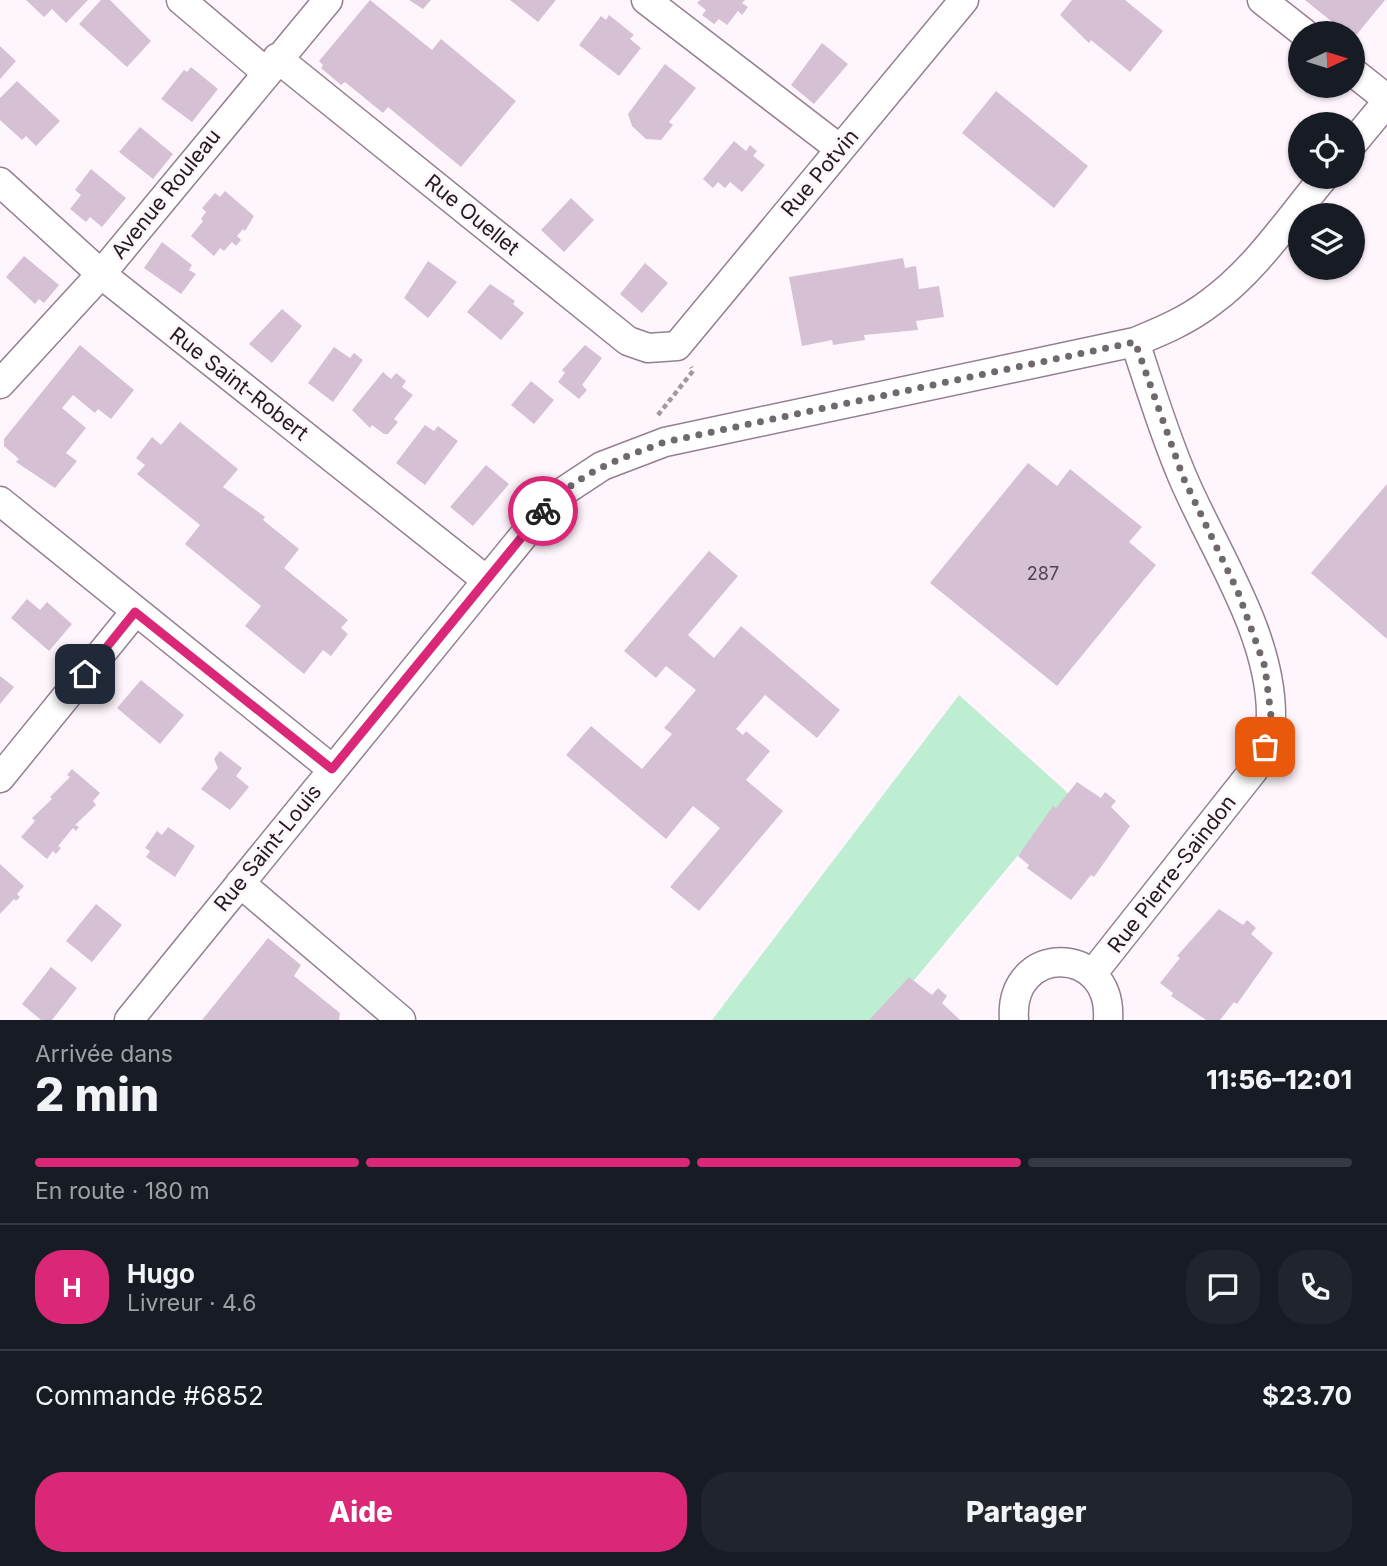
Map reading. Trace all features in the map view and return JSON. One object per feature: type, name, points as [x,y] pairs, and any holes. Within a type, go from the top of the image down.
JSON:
[{"type":"street","name":"Rue Ouellet","points":[[181,0],[272,65],[628,341],[648,348],[677,346]]},
{"type":"street","name":"Avenue Rouleau","points":[[0,384],[101,274],[328,0]]},
{"type":"street","points":[[646,0],[840,149]]},
{"type":"street","name":"Rue Potvin","points":[[677,346],[964,0]]},
{"type":"street","points":[[1262,0],[1289,21]]},
{"type":"street","points":[[1365,82],[1387,101],[1365,128]]},
{"type":"street","name":"Rue Saint-Robert","points":[[0,182],[101,274],[485,579]]},
{"type":"street","name":"Rue Saint-Louis","points":[[129,1020],[485,579],[555,497],[602,466],[665,442],[1135,342],[1174,326],[1212,302],[1241,276],[1314,189]]},
{"type":"street","name":"Rue Pierre-Saindon","points":[[1093,973],[1253,771],[1265,747],[1271,716],[1265,667],[1238,592],[1183,477],[1135,342]]},
{"type":"street","points":[[0,501],[332,769]]},
{"type":"street","points":[[0,778],[135,612]]},
{"type":"street","points":[[240,883],[401,1020]]},
{"type":"street","name":"Rue Pierre-Saindon","points":[[1014,1020],[1013,1005],[1017,990],[1036,968],[1065,962],[1093,973],[1103,986],[1109,1002],[1108,1020]]},
{"type":"path","points":[[665,442],[655,418],[693,371],[677,346]]},
{"type":"green space","points":[[959,695],[1069,794],[881,1020],[712,1020]]},
{"type":"building","points":[[26,0],[88,0],[66,23],[52,9],[44,17]]},
{"type":"building","points":[[101,0],[110,0],[151,41],[127,67],[79,24]]},
{"type":"building","points":[[370,0],[432,50],[441,39],[516,101],[461,167],[388,107],[383,113],[345,82],[341,85],[321,68],[323,65],[319,61]]},
{"type":"building","points":[[409,0],[431,0],[423,9]]},
{"type":"building","points":[[510,0],[556,0],[538,22]]},
{"type":"building","points":[[700,0],[745,0],[742,3],[748,7],[742,15],[738,11],[727,25],[719,19],[714,24],[702,15],[706,10],[697,3]]},
{"type":"building","points":[[1072,0],[1125,0],[1163,31],[1130,72],[1091,40],[1089,43],[1060,15]]},
{"type":"building","points":[[1305,0],[1385,0],[1365,24],[1365,21],[1331,21]]},
{"type":"building","points":[[609,15],[634,35],[630,39],[641,48],[619,76],[579,45],[601,16],[606,20]]},
{"type":"building","points":[[822,43],[848,64],[814,104],[791,85]]},
{"type":"building","points":[[0,46],[16,61],[0,79]]},
{"type":"building","points":[[665,64],[696,88],[669,122],[673,125],[661,140],[646,139],[632,126],[628,114]]},
{"type":"building","points":[[191,67],[218,89],[192,122],[161,99],[184,70],[187,72]]},
{"type":"building","points":[[17,81],[60,121],[36,146],[26,136],[22,140],[0,120],[0,98]]},
{"type":"building","points":[[996,91],[1088,166],[1054,208],[962,133]]},
{"type":"building","points":[[140,127],[173,154],[153,179],[119,152]]},
{"type":"building","points":[[734,141],[746,151],[750,145],[757,151],[753,156],[765,165],[742,192],[730,182],[725,188],[718,182],[713,188],[703,179]]},
{"type":"building","points":[[91,169],[126,198],[102,227],[90,217],[86,222],[70,209],[81,195],[75,190]]},
{"type":"building","points":[[225,191],[254,216],[245,231],[243,229],[237,236],[241,240],[236,246],[232,242],[224,251],[220,248],[214,256],[191,236],[203,221],[201,219],[206,212],[202,208],[215,193],[220,197]]},
{"type":"building","points":[[571,198],[594,220],[564,252],[541,230]]},
{"type":"building","points":[[162,242],[192,265],[189,270],[196,274],[181,294],[144,268]]},
{"type":"building","points":[[24,256],[59,285],[44,303],[39,299],[35,304],[6,277]]},
{"type":"building","points":[[903,258],[905,268],[916,266],[919,289],[939,286],[944,317],[916,321],[918,330],[864,335],[865,340],[833,345],[832,340],[802,346],[789,277]]},
{"type":"building","points":[[428,261],[457,282],[428,318],[404,298]]},
{"type":"building","points":[[645,263],[668,283],[642,313],[620,294]]},
{"type":"building","points":[[490,284],[515,301],[513,304],[524,313],[501,340],[467,312]]},
{"type":"building","points":[[282,309],[302,326],[272,363],[249,344]]},
{"type":"building","points":[[80,345],[134,390],[111,419],[98,409],[95,413],[73,395],[62,408],[86,428],[66,453],[77,461],[55,488],[16,462],[19,459],[4,446],[4,439]]},
{"type":"building","points":[[585,345],[602,358],[582,385],[587,390],[579,399],[558,382],[565,373],[562,370]]},
{"type":"building","points":[[334,347],[350,358],[354,353],[363,360],[333,402],[308,383]]},
{"type":"building","points":[[383,372],[391,379],[396,373],[406,381],[402,387],[413,395],[394,419],[398,422],[388,434],[372,425],[370,428],[352,410]]},
{"type":"building","points":[[531,381],[554,400],[534,424],[511,405]]},
{"type":"building","points":[[180,422],[238,469],[223,487],[265,517],[263,520],[299,549],[284,568],[348,620],[341,628],[348,634],[331,656],[323,650],[304,674],[245,626],[261,606],[185,544],[200,525],[137,474],[145,465],[136,458],[152,437],[161,445]]},
{"type":"building","points":[[425,425],[434,431],[438,426],[458,441],[425,485],[396,463]]},
{"type":"building","points":[[1028,463],[1057,486],[1070,469],[1142,527],[1129,542],[1156,565],[1057,686],[930,583]]},
{"type":"building","points":[[486,465],[509,484],[473,526],[450,507]]},
{"type":"building","points":[[1387,484],[1387,639],[1311,573]]},
{"type":"building","points":[[709,551],[738,576],[688,635],[714,658],[741,626],[840,710],[817,738],[765,695],[736,729],[743,735],[746,731],[770,751],[746,780],[783,811],[699,911],[670,887],[720,828],[693,806],[666,839],[566,755],[591,726],[642,769],[672,734],[664,728],[696,690],[666,666],[656,678],[624,651]]},
{"type":"building","points":[[27,599],[40,610],[47,602],[72,624],[49,651],[11,618]]},
{"type":"building","points":[[0,676],[14,687],[0,704]]},
{"type":"building","points":[[141,680],[184,715],[160,744],[117,708]]},
{"type":"building","points":[[220,751],[242,768],[236,776],[249,787],[230,810],[201,789],[218,768],[214,759]]},
{"type":"building","points":[[72,769],[100,793],[93,801],[96,805],[75,825],[79,827],[76,831],[73,828],[58,846],[61,848],[56,854],[53,851],[47,859],[21,837],[35,821],[32,818],[70,777],[67,775]]},
{"type":"building","points":[[1077,782],[1101,798],[1105,792],[1116,801],[1111,807],[1130,826],[1094,877],[1091,875],[1071,900],[1027,868],[1029,865],[1018,856],[1053,806],[1056,808]]},
{"type":"building","points":[[168,827],[195,846],[175,877],[146,857],[150,851],[145,848],[157,831],[162,835]]},
{"type":"building","points":[[0,864],[24,886],[17,894],[20,897],[16,901],[14,899],[0,914]]},
{"type":"building","points":[[96,904],[122,925],[92,962],[66,941]]},
{"type":"building","points":[[1219,909],[1243,925],[1247,920],[1256,928],[1251,934],[1273,953],[1237,1004],[1234,1002],[1220,1020],[1206,1020],[1171,996],[1173,993],[1160,983],[1180,958],[1177,956]]},
{"type":"building","points":[[268,938],[301,965],[294,976],[340,1013],[339,1020],[202,1020]]},
{"type":"building","points":[[51,967],[77,988],[52,1020],[41,1020],[22,1004]]},
{"type":"building","points":[[909,977],[932,995],[938,988],[947,996],[942,1003],[960,1020],[869,1020]]},
{"type":"way so far","points":[[543,511],[555,497],[602,466],[665,442],[1135,342],[1183,477],[1238,592],[1265,667],[1271,716],[1265,747]]},
{"type":"route","points":[[85,674],[135,612],[332,769],[543,511]]}]
